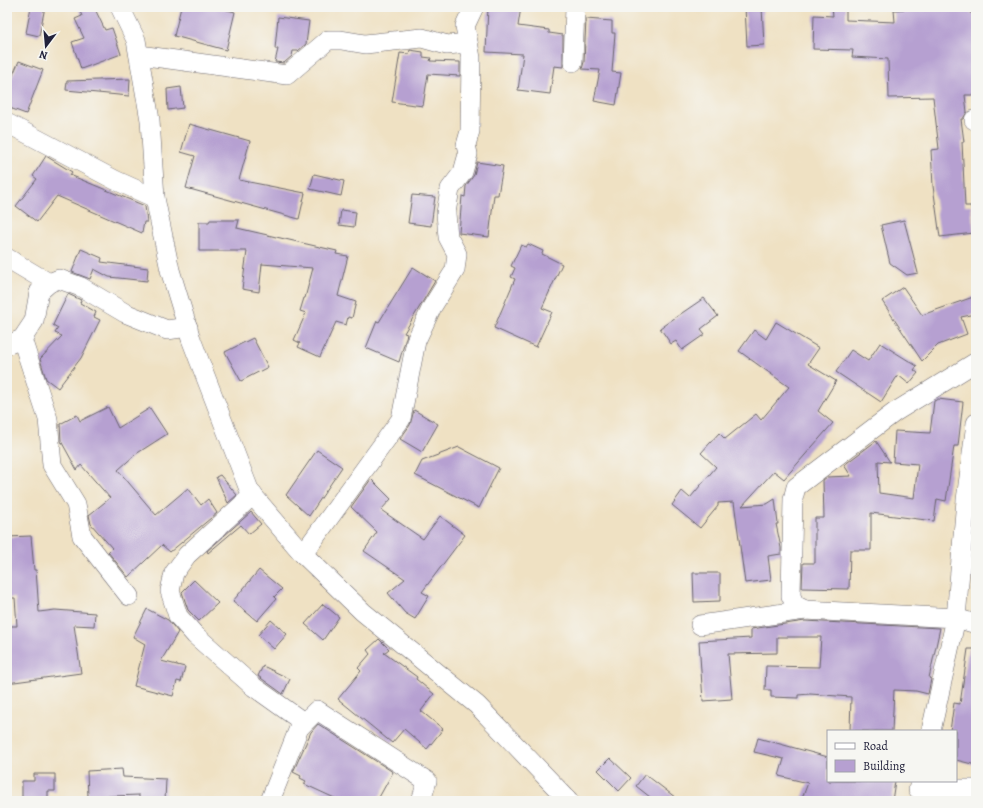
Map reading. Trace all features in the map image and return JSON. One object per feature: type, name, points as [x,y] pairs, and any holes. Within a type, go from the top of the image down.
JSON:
[{"type":"street","points":[[120,7],[136,40],[139,54],[150,120],[155,198],[170,270],[188,327],[250,492],[303,554],[363,612],[477,705],[569,801]]},
{"type":"street","points":[[303,554],[401,419],[416,341],[432,307],[455,270],[457,254],[448,237],[446,213],[450,189],[463,172],[468,154],[466,145],[470,131],[471,112],[469,86],[471,58],[465,26],[474,7]]},
{"type":"street","points":[[574,62],[575,7]]},
{"type":"street","points":[[139,54],[287,75],[328,40],[341,40],[365,44],[422,38],[447,45],[468,43]]},
{"type":"street","points":[[7,123],[116,180],[155,198]]},
{"type":"street","points":[[7,258],[49,283]]},
{"type":"street","points":[[130,596],[82,536],[76,504],[52,464],[48,420],[15,342],[34,321],[39,292],[49,283],[59,279],[81,287],[125,313],[167,330],[188,327]]},
{"type":"street","points":[[805,610],[795,605],[792,596],[793,499],[796,487],[895,412],[976,362]]},
{"type":"street","points":[[931,730],[956,618],[971,500],[976,423]]},
{"type":"street","points":[[253,495],[187,555],[174,573],[170,591],[178,616],[195,635],[254,687],[299,719],[300,728]]},
{"type":"street","points":[[700,625],[805,610],[956,618],[976,624]]},
{"type":"street","points":[[270,801],[300,728],[317,710],[426,781],[421,801]]},
{"type":"street","points":[[917,790],[976,789]]},
{"type":"building","points":[[31,7],[45,7],[39,36],[26,33]]},
{"type":"building","points":[[78,7],[94,7],[105,30],[112,28],[121,54],[81,69],[72,42],[84,38],[75,19],[82,16]]},
{"type":"building","points":[[181,7],[216,7],[235,12],[226,50],[174,36]]},
{"type":"building","points":[[488,7],[521,7],[518,26],[549,30],[549,33],[563,35],[563,67],[554,66],[550,94],[518,90],[523,54],[486,52]]},
{"type":"building","points":[[745,7],[762,7],[764,45],[747,46]]},
{"type":"building","points":[[832,7],[846,7],[846,20],[895,22],[894,10],[937,7],[971,10],[970,13],[976,13],[976,95],[965,95],[967,112],[963,119],[961,119],[964,142],[962,142],[965,206],[971,206],[974,233],[940,237],[933,186],[931,150],[939,149],[933,97],[889,98],[888,59],[852,57],[853,50],[813,49],[814,15],[833,16]]},
{"type":"building","points":[[278,17],[309,21],[306,44],[298,51],[293,51],[292,56],[284,63],[275,62],[278,49],[275,49]]},
{"type":"building","points":[[586,19],[612,21],[612,33],[615,33],[612,72],[621,73],[616,105],[594,101],[600,70],[582,69],[584,62]]},
{"type":"building","points":[[410,50],[423,52],[423,57],[431,58],[430,61],[460,62],[460,76],[428,74],[423,106],[392,102],[400,53],[409,54]]},
{"type":"building","points":[[19,61],[43,70],[26,114],[7,107],[7,75],[12,77]]},
{"type":"building","points":[[130,79],[129,96],[66,90],[67,81]]},
{"type":"building","points":[[181,87],[183,108],[168,110],[167,89]]},
{"type":"building","points":[[189,124],[250,141],[239,180],[305,193],[299,219],[186,188],[195,156],[181,152]]},
{"type":"building","points":[[46,156],[72,172],[70,175],[145,206],[147,222],[144,222],[142,233],[57,196],[37,222],[16,206],[37,179],[33,176]]},
{"type":"building","points":[[477,162],[503,166],[498,195],[494,195],[489,237],[459,233],[462,196],[465,197],[466,186],[474,175]]},
{"type":"building","points":[[314,174],[344,181],[341,196],[310,189]]},
{"type":"building","points":[[412,195],[435,197],[431,226],[408,223]]},
{"type":"building","points":[[341,210],[356,212],[354,227],[339,225]]},
{"type":"building","points":[[210,220],[239,220],[237,228],[337,251],[336,254],[348,256],[338,296],[356,302],[352,318],[348,317],[346,325],[336,322],[320,357],[298,347],[300,343],[294,340],[306,313],[300,311],[313,268],[262,264],[259,292],[242,289],[247,251],[199,251],[199,222],[209,222]]},
{"type":"building","points":[[904,220],[918,273],[907,275],[890,263],[881,225]]},
{"type":"building","points":[[528,244],[543,251],[542,254],[562,264],[542,308],[552,312],[536,347],[494,328],[515,279],[511,277],[515,268],[511,266],[521,245],[526,247]]},
{"type":"building","points":[[81,249],[102,258],[101,262],[148,268],[147,281],[109,277],[94,269],[90,279],[72,272]]},
{"type":"building","points":[[413,267],[435,281],[404,333],[407,334],[399,362],[366,348],[377,321],[379,322]]},
{"type":"building","points":[[903,287],[922,315],[976,296],[976,314],[961,317],[967,334],[938,345],[922,361],[882,301]]},
{"type":"building","points":[[68,294],[81,300],[80,303],[96,312],[94,317],[100,320],[81,358],[58,388],[46,379],[40,359],[62,336],[55,333],[58,328],[53,325]]},
{"type":"building","points":[[704,298],[718,316],[701,329],[705,334],[682,350],[676,341],[671,344],[660,328]]},
{"type":"building","points":[[776,322],[819,348],[808,364],[836,381],[818,411],[833,423],[784,479],[774,471],[742,506],[767,504],[775,499],[778,524],[776,524],[781,548],[781,554],[768,556],[771,580],[745,583],[734,502],[718,503],[718,506],[700,528],[672,505],[682,491],[690,498],[716,467],[701,453],[719,433],[725,439],[756,414],[761,420],[789,387],[739,351],[754,330],[766,339]]},
{"type":"building","points":[[253,338],[268,367],[241,381],[225,352]]},
{"type":"building","points":[[880,343],[917,366],[914,370],[918,373],[909,384],[898,375],[881,402],[836,372],[851,350],[868,361]]},
{"type":"building","points":[[938,399],[963,402],[958,446],[954,446],[946,501],[937,499],[934,521],[871,513],[871,550],[850,550],[849,589],[802,588],[803,563],[815,563],[815,518],[824,518],[823,480],[827,477],[851,476],[844,465],[876,441],[890,462],[878,461],[879,493],[914,498],[918,464],[893,462],[895,431],[930,433],[934,401]]},
{"type":"building","points":[[108,407],[118,428],[150,408],[167,434],[136,454],[118,470],[156,515],[188,488],[201,505],[208,499],[217,513],[170,552],[162,545],[128,577],[108,552],[112,548],[91,524],[89,515],[110,498],[81,465],[77,470],[61,441],[60,424],[77,415],[80,421]]},
{"type":"building","points":[[414,410],[438,424],[422,452],[400,439],[410,425]]},
{"type":"building","points":[[459,447],[499,468],[479,508],[415,475],[422,461]]},
{"type":"building","points":[[317,450],[342,467],[309,516],[286,495]]},
{"type":"building","points":[[220,475],[237,495],[228,503],[216,477]]},
{"type":"building","points":[[371,479],[391,499],[381,510],[423,539],[440,516],[465,535],[422,592],[429,596],[415,619],[405,613],[388,593],[405,579],[364,551],[377,532],[351,507]]},
{"type":"building","points":[[251,512],[261,524],[249,534],[241,525],[208,553],[207,551]]},
{"type":"building","points":[[31,536],[34,570],[36,570],[39,612],[55,610],[95,613],[94,626],[74,625],[81,673],[7,683],[7,626],[17,626],[15,598],[8,598],[7,537]]},
{"type":"building","points":[[259,570],[282,589],[274,597],[276,599],[257,621],[233,601]]},
{"type":"building","points":[[693,573],[720,573],[720,601],[694,602]]},
{"type":"building","points":[[194,580],[218,603],[199,621],[188,610],[182,592]]},
{"type":"building","points":[[323,604],[339,617],[323,640],[305,624]]},
{"type":"building","points":[[147,609],[168,620],[178,632],[161,661],[185,667],[181,682],[177,681],[173,696],[134,686],[145,644],[133,637]]},
{"type":"building","points":[[271,620],[287,634],[274,649],[258,635]]},
{"type":"building","points":[[805,621],[940,628],[929,678],[931,679],[928,694],[916,691],[894,690],[892,730],[850,730],[851,697],[810,694],[798,695],[798,698],[771,697],[771,690],[765,690],[766,666],[819,667],[821,637],[777,637],[777,653],[728,654],[732,699],[703,701],[699,641],[751,638],[751,629]]},
{"type":"building","points":[[379,639],[389,649],[384,653],[417,677],[416,679],[434,694],[421,711],[443,729],[427,749],[404,729],[392,743],[338,699],[361,671],[358,668],[370,654],[367,650]]},
{"type":"building","points":[[968,649],[976,649],[976,765],[957,760],[957,730],[950,730],[954,703],[960,704]]},
{"type":"building","points":[[263,666],[290,679],[283,694],[258,676]]},
{"type":"building","points":[[318,724],[393,772],[377,801],[341,801],[304,784],[306,781],[300,778],[301,776],[293,772],[311,732]]},
{"type":"building","points":[[758,738],[827,757],[827,782],[895,782],[892,801],[801,801],[808,783],[779,776],[784,759],[754,752]]},
{"type":"building","points":[[610,758],[631,778],[619,791],[598,770]]},
{"type":"building","points":[[122,769],[123,777],[166,779],[165,801],[139,801],[139,795],[88,797],[87,771]]},
{"type":"building","points":[[34,774],[55,774],[55,791],[48,791],[48,801],[22,801],[22,781],[34,781]]},
{"type":"building","points":[[645,774],[680,801],[655,801],[636,786]]}]
